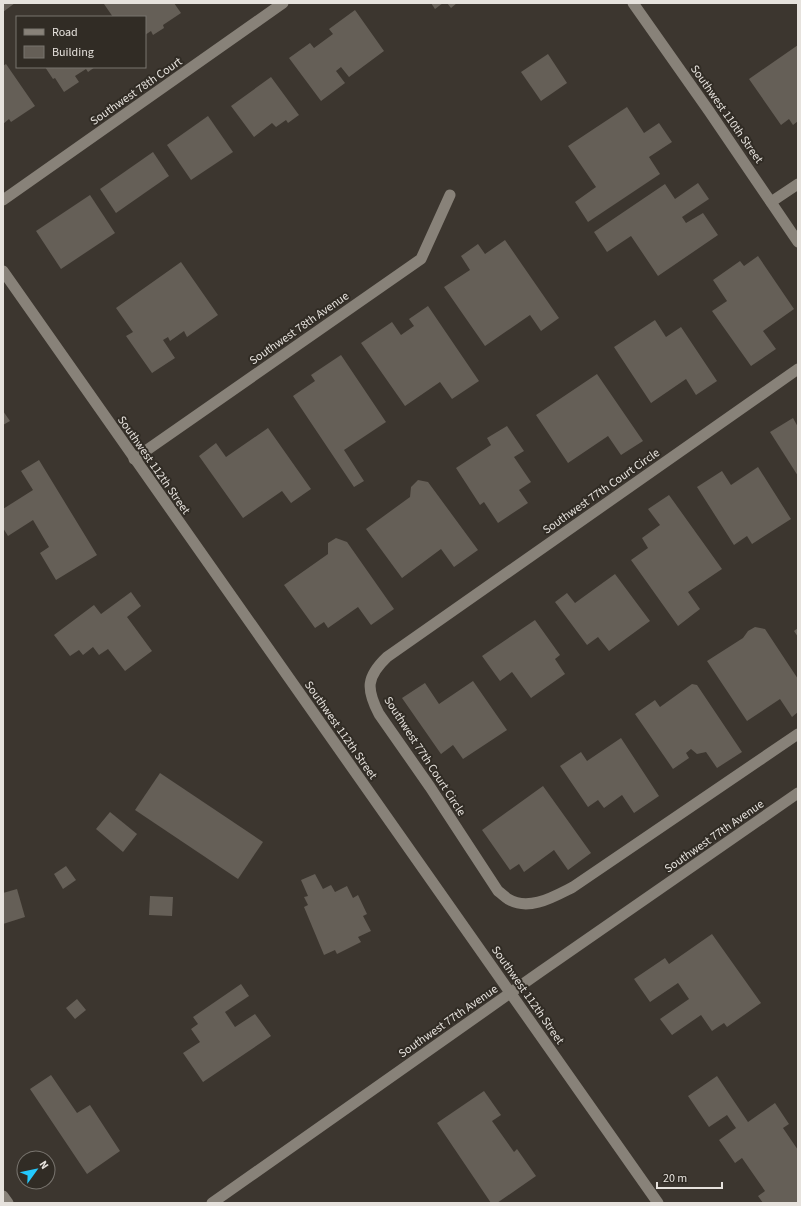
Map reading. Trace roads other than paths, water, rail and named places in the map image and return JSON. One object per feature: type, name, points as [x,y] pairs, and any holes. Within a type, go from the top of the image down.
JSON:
[{"type":"street","name":"Southwest 78th Court","points":[[3,200],[283,3]]},
{"type":"street","name":"Southwest 110th Street","points":[[633,3],[798,242]]},
{"type":"street","points":[[771,202],[798,184]]},
{"type":"street","name":"Southwest 78th Avenue","points":[[134,459],[421,259],[450,195]]},
{"type":"street","name":"Southwest 112th Street","points":[[3,271],[658,1203]]},
{"type":"street","name":"Southwest 77th Court Circle","points":[[798,369],[387,658],[376,668],[370,680],[370,693],[379,714],[430,787],[498,891],[509,900],[521,903],[535,903],[573,887],[798,734]]},
{"type":"street","name":"Southwest 77th Avenue","points":[[212,1203],[510,992],[798,793]]},
{"type":"street","points":[[3,1196],[8,1203]]}]
